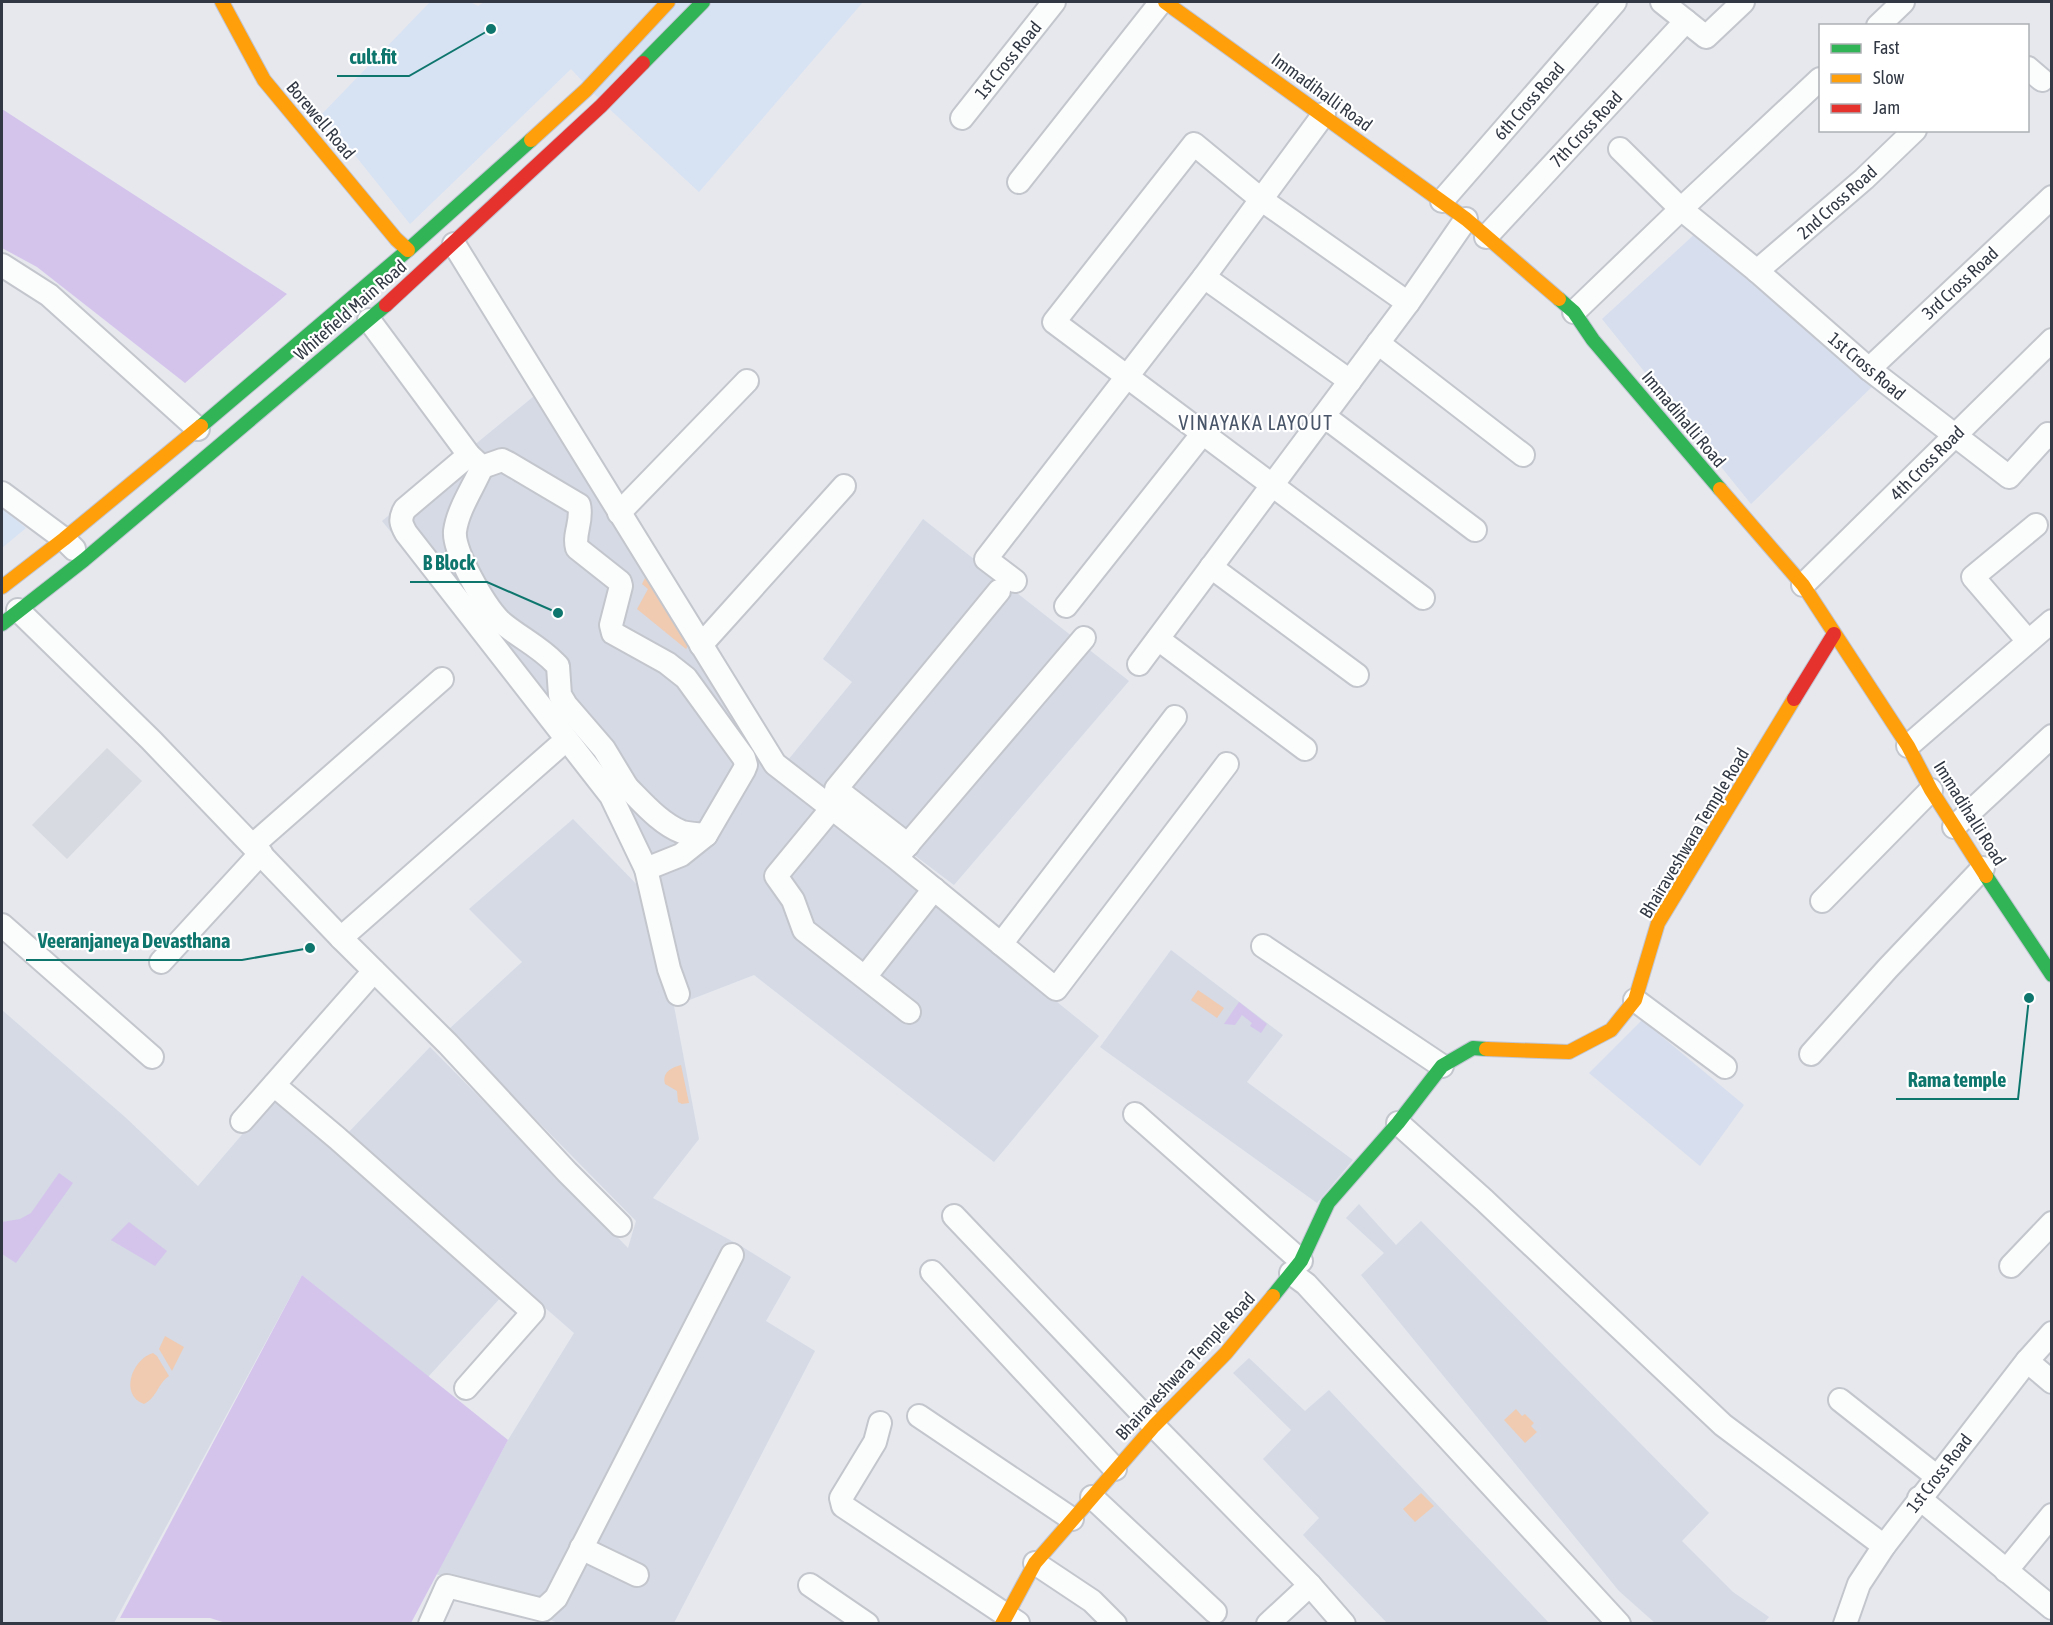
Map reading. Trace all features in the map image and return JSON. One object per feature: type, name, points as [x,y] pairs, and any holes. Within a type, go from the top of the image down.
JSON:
[{"type":"street","name":"Borewell Road","points":[[222,2],[264,80],[396,239],[408,250]]},
{"type":"street","name":"Whitefield Main Road","points":[[2,587],[198,429],[408,250],[586,90],[668,2]]},
{"type":"street","name":"Whitefield Main Road","points":[[10,617],[84,560],[369,320],[601,106],[703,2]]},
{"type":"street","name":"1st Cross Road","points":[[962,118],[1054,2]]},
{"type":"street","points":[[1019,182],[1163,2]]},
{"type":"street","name":"Immadihalli Road","points":[[1163,2],[1324,114],[1466,219],[1574,312],[1593,340],[1803,585],[1908,746],[1954,827],[2052,975]]},
{"type":"street","name":"6th Cross Road","points":[[1442,201],[1615,2]]},
{"type":"street","points":[[1662,2],[1706,37],[1743,2]]},
{"type":"street","points":[[1880,24],[1903,2]]},
{"type":"street","name":"7th Cross Road","points":[[1486,237],[1686,21]]},
{"type":"street","points":[[1574,312],[1680,209],[1819,80]]},
{"type":"street","points":[[586,90],[601,106]]},
{"type":"street","points":[[1227,764],[1056,989],[934,889],[902,852],[836,789],[1007,586],[986,560],[1126,375],[1204,277],[1324,114]]},
{"type":"street","name":"2nd Cross Road","points":[[1757,271],[1864,179],[1912,132]]},
{"type":"street","points":[[1408,303],[1262,200],[1194,144],[1054,322],[1423,598]]},
{"type":"street","name":"1st Cross Road","points":[[1620,149],[1680,209],[1757,271],[1869,369],[2009,477],[2048,434],[2052,438]]},
{"type":"street","name":"3rd Cross Road","points":[[1869,369],[2052,197]]},
{"type":"street","points":[[1139,664],[1378,344],[1466,219]]},
{"type":"street","points":[[454,244],[775,764],[832,808],[902,852]]},
{"type":"street","points":[[2,265],[49,295],[198,429]]},
{"type":"street","points":[[1204,277],[1350,381]]},
{"type":"street","points":[[369,320],[476,461]]},
{"type":"street","name":"4th Cross Road","points":[[1803,585],[2052,340]]},
{"type":"street","points":[[1378,344],[1523,455]]},
{"type":"street","points":[[619,513],[747,381]]},
{"type":"street","points":[[1324,416],[1475,530]]},
{"type":"street","points":[[1066,606],[1203,433]]},
{"type":"street","points":[[646,869],[681,855],[706,835],[744,770],[746,765],[744,758],[686,678],[667,663],[613,633],[611,625],[620,582],[577,548],[575,543],[581,520],[579,505],[502,460],[476,461],[405,509],[400,523],[619,792],[646,806],[677,829],[706,835]]},
{"type":"street","points":[[476,461],[455,530],[455,544],[459,555],[498,619],[558,666],[560,695],[604,749],[646,869],[669,969],[678,994]]},
{"type":"street","points":[[701,645],[844,486]]},
{"type":"street","points":[[2,493],[64,539],[84,560]]},
{"type":"street","points":[[2028,640],[1973,577],[2036,525]]},
{"type":"street","points":[[1211,567],[1357,675]]},
{"type":"street","points":[[10,617],[151,740],[341,938],[454,1050],[567,1172],[620,1225]]},
{"type":"street","points":[[1908,746],[2052,621]]},
{"type":"street","name":"Bhairaveshwara Temple Road","points":[[1009,1621],[1035,1563],[1154,1426],[1226,1353],[1296,1267],[1328,1203],[1398,1123],[1442,1066],[1473,1048],[1569,1052],[1611,1030],[1635,1000],[1658,923],[1834,634]]},
{"type":"street","points":[[902,852],[1084,638]]},
{"type":"street","points":[[1158,639],[1305,749]]},
{"type":"street","points":[[161,962],[257,849],[442,679]]},
{"type":"street","points":[[1001,944],[1175,717]]},
{"type":"street","points":[[1954,827],[2052,736]]},
{"type":"street","points":[[341,938],[558,747]]},
{"type":"street","points":[[1822,901],[1931,790]]},
{"type":"street","points":[[832,808],[776,876],[793,900],[804,930],[909,1012]]},
{"type":"street","points":[[1811,1054],[1888,968],[1983,868]]},
{"type":"street","points":[[865,977],[934,889]]},
{"type":"street","points":[[2,925],[152,1057]]},
{"type":"street","points":[[1263,946],[1442,1066]]},
{"type":"street","points":[[242,1121],[374,971]]},
{"type":"street","points":[[1635,1000],[1725,1067]]},
{"type":"street","points":[[274,1085],[533,1312],[466,1388]]},
{"type":"street","points":[[1135,1114],[1296,1267],[1306,1284],[1619,1623]]},
{"type":"street","points":[[1398,1123],[1484,1200],[1723,1425],[1884,1546]]},
{"type":"street","points":[[954,1216],[1344,1623]]},
{"type":"street","points":[[2011,1266],[2052,1223]]},
{"type":"street","points":[[430,1623],[447,1586],[543,1610],[556,1598],[732,1255]]},
{"type":"street","points":[[932,1272],[1115,1469]]},
{"type":"street","name":"1st Cross Road","points":[[1845,1623],[1858,1584],[1884,1546],[1936,1476],[2052,1333]]},
{"type":"street","points":[[2027,1361],[2052,1382]]},
{"type":"street","points":[[1840,1401],[1936,1476]]},
{"type":"street","points":[[919,1416],[1072,1519]]},
{"type":"street","points":[[880,1423],[875,1442],[841,1498],[843,1506],[1009,1621]]},
{"type":"street","points":[[1092,1497],[1215,1612]]},
{"type":"street","points":[[1919,1498],[2052,1608]]},
{"type":"street","points":[[2006,1570],[2052,1515]]},
{"type":"street","points":[[581,1548],[637,1575]]},
{"type":"street","points":[[1035,1563],[1092,1601],[1115,1623]]},
{"type":"street","points":[[810,1585],[867,1623]]},
{"type":"street","points":[[1268,1623],[1310,1585]]},
{"type":"shaded area","points":[[430,2],[470,2],[478,6],[484,2],[863,2],[699,192],[603,103],[571,69],[410,224],[322,114]]},
{"type":"shaded area","points":[[2,109],[287,294],[185,383],[37,267],[2,248]]},
{"type":"shaded area","points":[[1697,232],[1878,381],[1751,504],[1602,319]]},
{"type":"shaded area","points":[[539,392],[775,773],[1099,1036],[994,1162],[754,975],[674,1006],[699,1139],[653,1198],[741,1246],[791,1277],[766,1321],[815,1351],[674,1623],[558,1623],[436,1574],[508,1440],[574,1333],[347,1134],[430,1047],[628,1248],[636,1221],[448,1030],[522,962],[469,909],[573,819],[647,895],[602,791],[382,521]]},
{"type":"shaded area","points":[[2,508],[26,528],[2,548]]},
{"type":"shaded area","points":[[923,519],[1129,681],[954,885],[788,760],[852,682],[823,659]]},
{"type":"shaded area","points":[[648,572],[691,641],[686,649],[637,609],[648,589],[642,584]]},
{"type":"shaded area","points":[[107,748],[142,781],[67,859],[32,825]]},
{"type":"shaded area","points":[[1171,950],[1283,1035],[1247,1082],[1353,1160],[1317,1203],[1100,1047]]},
{"type":"shaded area","points":[[1198,990],[1224,1008],[1217,1018],[1191,1000]]},
{"type":"shaded area","points":[[1239,1002],[1267,1024],[1261,1033],[1250,1026],[1252,1023],[1242,1015],[1235,1025],[1224,1024]]},
{"type":"shaded area","points":[[2,1010],[125,1117],[198,1186],[276,1095],[503,1295],[428,1377],[302,1275],[114,1623],[2,1623]]},
{"type":"shaded area","points":[[1642,1020],[1744,1105],[1700,1166],[1589,1073]]},
{"type":"shaded area","points":[[681,1065],[689,1103],[682,1104],[678,1102],[677,1091],[665,1084],[664,1080],[668,1071]]},
{"type":"shaded area","points":[[59,1173],[73,1183],[16,1263],[2,1254],[2,1222],[20,1219],[31,1213]]},
{"type":"shaded area","points":[[1359,1204],[1396,1245],[1421,1221],[1709,1513],[1682,1541],[1733,1592],[1769,1617],[1764,1623],[1655,1623],[1619,1591],[1361,1275],[1384,1253],[1346,1218]]},
{"type":"shaded area","points":[[129,1222],[167,1251],[155,1266],[111,1240]]},
{"type":"shaded area","points":[[302,1275],[508,1440],[411,1623],[229,1624],[210,1618],[120,1618]]},
{"type":"shaded area","points":[[165,1336],[184,1347],[172,1371],[159,1349]]},
{"type":"shaded area","points":[[153,1353],[169,1376],[162,1382],[152,1398],[144,1404],[132,1393],[131,1377],[139,1362]]},
{"type":"shaded area","points":[[1249,1358],[1305,1411],[1329,1390],[1549,1623],[1387,1623],[1303,1535],[1319,1518],[1263,1459],[1291,1430],[1233,1373]]},
{"type":"shaded area","points":[[1516,1409],[1522,1416],[1525,1414],[1534,1423],[1531,1426],[1537,1432],[1525,1443],[1504,1420]]},
{"type":"shaded area","points":[[1421,1493],[1434,1506],[1415,1522],[1403,1509]]},
{"type":"traffic: fast","points":[[643,63],[703,2]]},
{"type":"traffic: fast","points":[[201,426],[408,250],[531,140]]},
{"type":"traffic: fast","points":[[1559,299],[1574,312],[1593,340],[1720,489]]},
{"type":"traffic: fast","points":[[2,624],[84,560],[386,305]]},
{"type":"traffic: fast","points":[[1986,876],[2052,975]]},
{"type":"traffic: fast","points":[[1273,1296],[1301,1261],[1328,1203],[1398,1123],[1442,1066],[1473,1048],[1486,1049]]},
{"type":"traffic: slow","points":[[222,2],[264,80],[396,239],[408,250]]},
{"type":"traffic: slow","points":[[531,140],[586,90],[668,2]]},
{"type":"traffic: slow","points":[[1165,2],[1466,219],[1559,299]]},
{"type":"traffic: slow","points":[[2,587],[201,426]]},
{"type":"traffic: slow","points":[[1720,489],[1803,585],[1908,746],[1931,790],[1986,876]]},
{"type":"traffic: slow","points":[[1486,1049],[1569,1052],[1611,1030],[1635,1000],[1658,923],[1794,699]]},
{"type":"traffic: slow","points":[[1002,1624],[1035,1563],[1154,1426],[1226,1353],[1273,1296]]},
{"type":"traffic: jam","points":[[386,305],[601,106],[643,63]]},
{"type":"traffic: jam","points":[[1794,699],[1834,634]]},
{"type":"place","name":"cult.fit","points":[[491,29]]},
{"type":"place","name":"B Block","points":[[558,613]]},
{"type":"place","name":"Veeranjaneya Devasthana","points":[[310,948]]},
{"type":"place","name":"Rama temple","points":[[2029,998]]},
{"type":"district","name":"VINAYAKA LAYOUT","points":[[1256,422]]}]
